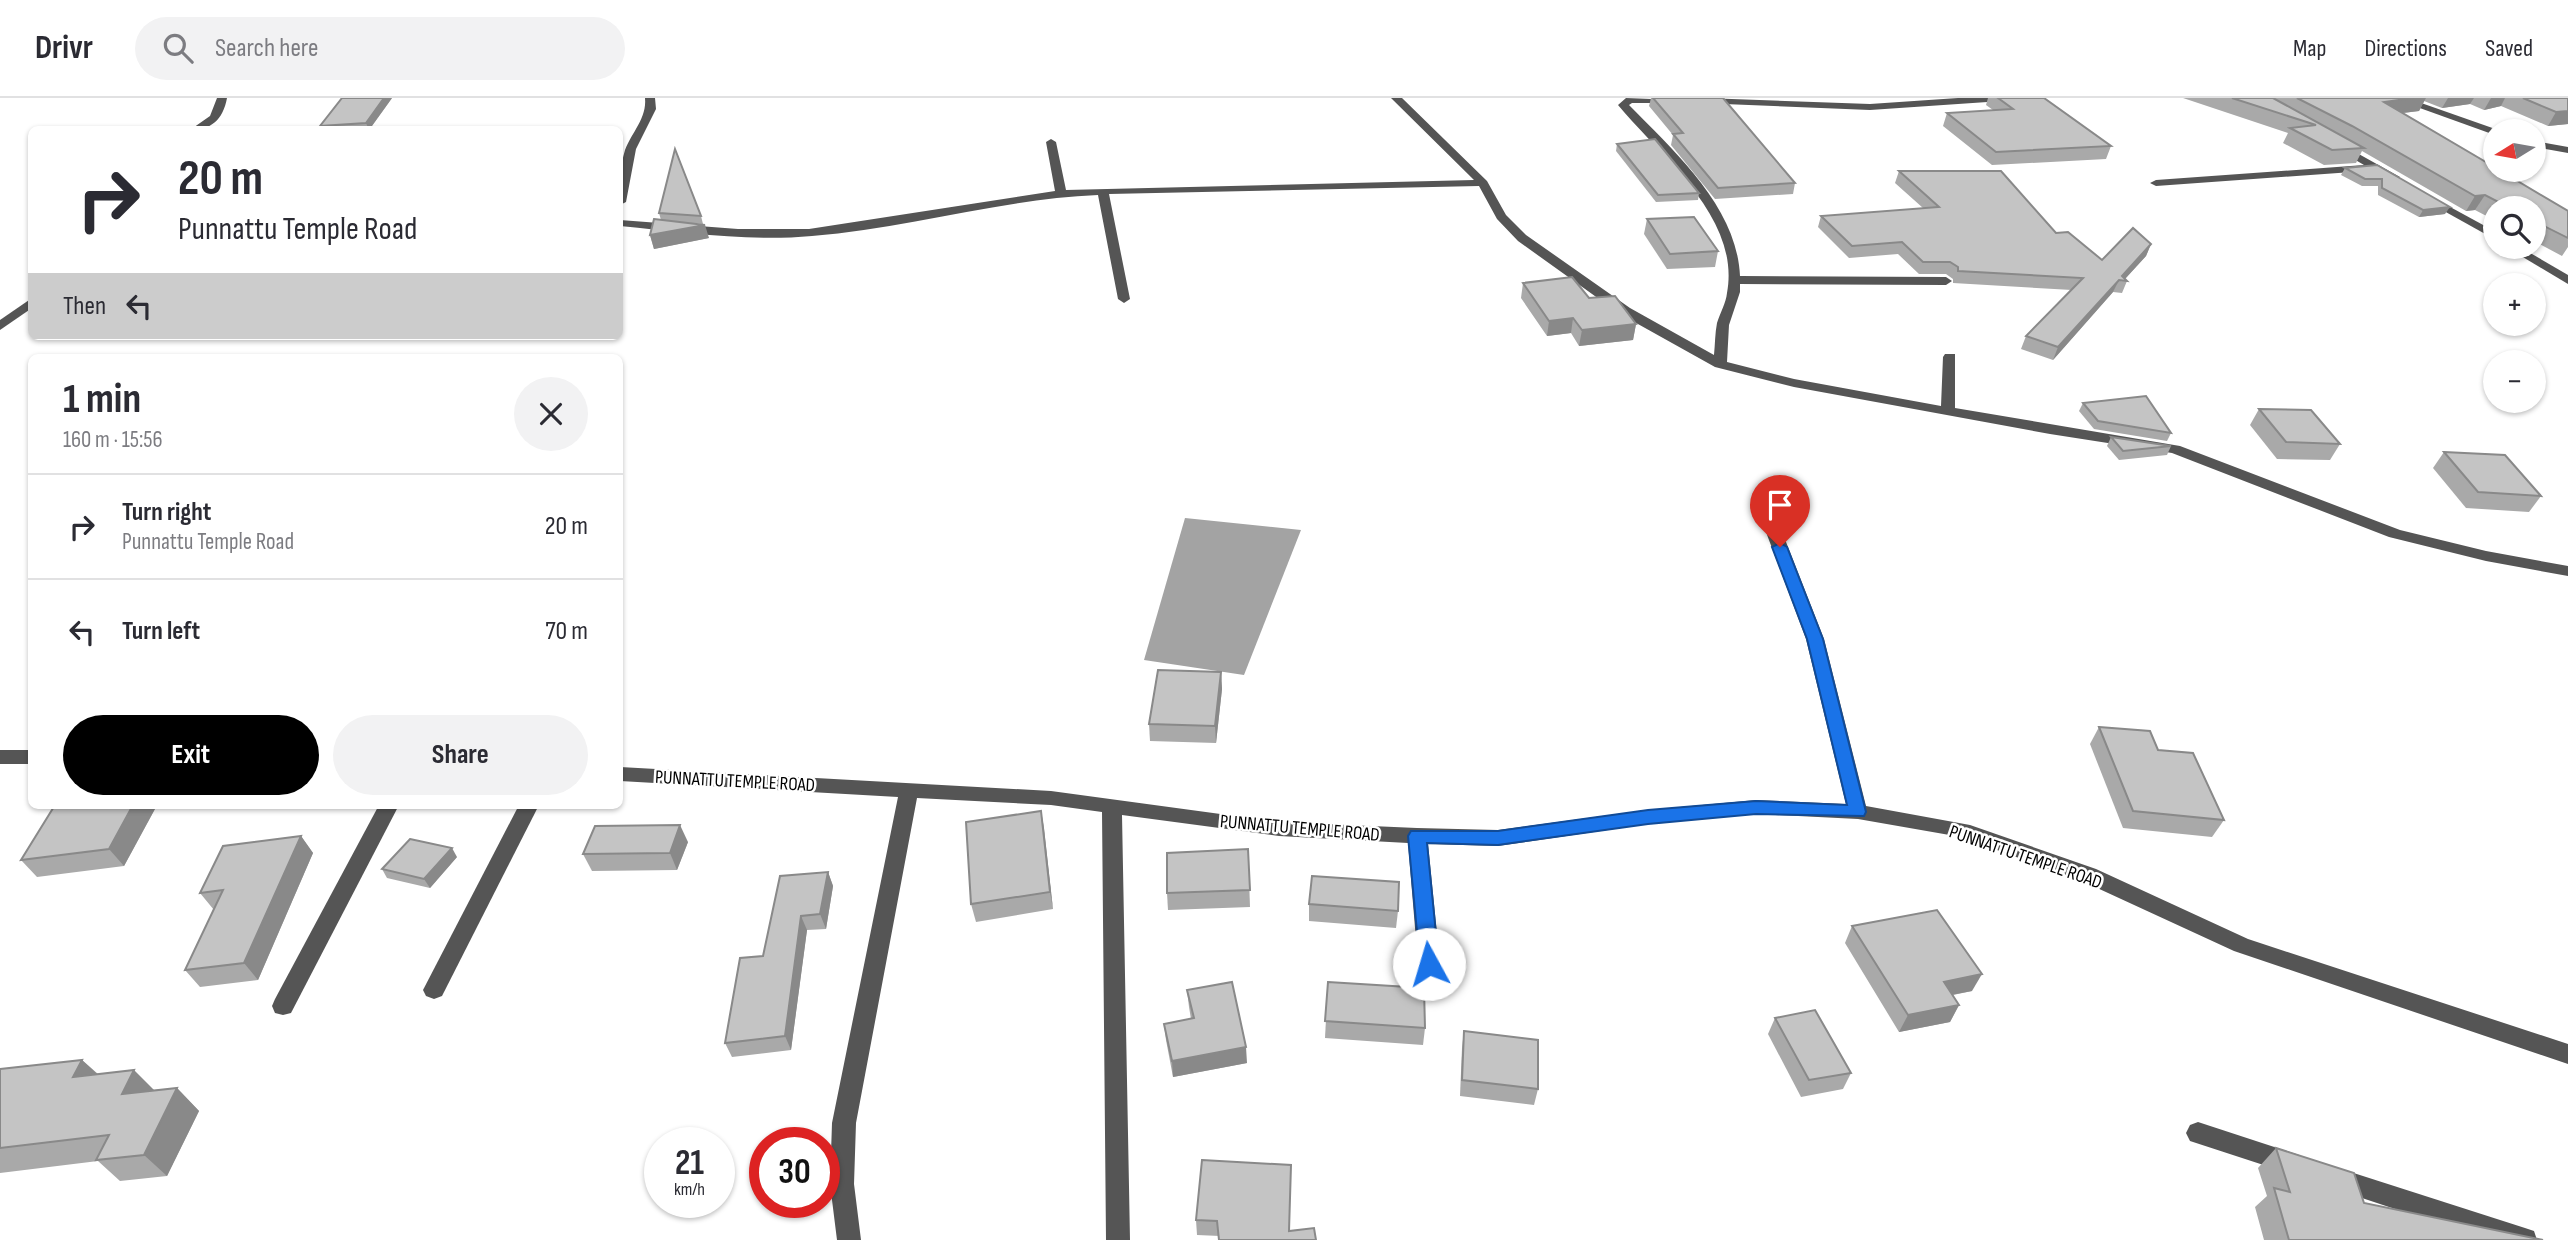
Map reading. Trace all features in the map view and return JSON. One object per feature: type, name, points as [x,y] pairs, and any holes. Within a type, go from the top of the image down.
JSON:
[{"type":"street","points":[[202,126],[212,120],[220,110],[222,98]]},
{"type":"street","points":[[623,188],[631,149],[651,109],[650,98]]},
{"type":"street","points":[[1396,98],[1445,142],[1483,183],[1501,218],[1550,259],[1625,311],[1720,364],[1794,383],[2175,449],[2395,534],[2486,556],[2568,571]]},
{"type":"street","points":[[1720,364],[1723,324],[1734,292],[1733,254],[1712,207],[1672,155],[1623,105],[1630,100],[1689,100],[1870,107],[2002,98]]},
{"type":"street","points":[[2397,98],[2483,128]]},
{"type":"street","points":[[2327,139],[2400,181]]},
{"type":"street","points":[[1052,142],[1061,194]]},
{"type":"street","points":[[2546,146],[2568,150]]},
{"type":"street","points":[[2156,183],[2376,167]]},
{"type":"street","points":[[623,223],[762,234],[808,233],[855,228],[1016,197],[1103,191],[1483,183]]},
{"type":"street","points":[[1103,191],[1124,299]]},
{"type":"street","points":[[2424,195],[2483,229]]},
{"type":"street","points":[[2532,259],[2568,280]]},
{"type":"street","points":[[1734,280],[1946,281]]},
{"type":"street","points":[[0,326],[28,305]]},
{"type":"street","points":[[1948,411],[1950,357]]},
{"type":"street","points":[[1771,524],[1815,639],[1858,812]]},
{"type":"street","points":[[0,757],[28,757]]},
{"type":"street","name":"PUNNATTU TEMPLE ROAD","points":[[623,774],[1051,798],[1279,829],[1417,836],[1498,838],[1648,817],[1756,807],[1858,812],[1963,830],[2089,875],[2241,945],[2568,1054]]},
{"type":"street","points":[[849,1240],[842,1184],[844,1123],[909,790]]},
{"type":"street","points":[[1112,805],[1118,1240]]},
{"type":"street","points":[[283,1006],[387,809]]},
{"type":"street","points":[[434,990],[527,809]]},
{"type":"street","points":[[1417,836],[1429,964]]},
{"type":"street","points":[[2198,1133],[2525,1240]]},
{"type":"shaded area","points":[[1185,518],[1301,530],[1244,675],[1144,660]]},
{"type":"building","points":[[342,98],[384,98],[366,123],[320,126]]},
{"type":"building","points":[[1653,98],[1723,98],[1795,183],[1718,188],[1673,134],[1683,133]]},
{"type":"building","points":[[1998,98],[2044,98],[2111,146],[1996,152],[1947,113],[2013,109]]},
{"type":"building","points":[[2232,98],[2273,98],[2364,148],[2332,150],[2290,128],[2316,125]]},
{"type":"building","points":[[2297,98],[2413,98],[2384,102],[2483,160],[2483,182],[2519,182],[2543,196],[2475,196]]},
{"type":"building","points":[[2523,98],[2568,98],[2568,111],[2556,112]]},
{"type":"building","points":[[1655,139],[1699,193],[1658,195],[1617,144]]},
{"type":"building","points":[[675,149],[701,216],[659,213]]},
{"type":"building","points":[[2377,165],[2450,207],[2423,210],[2382,188],[2382,179],[2365,179],[2345,168]]},
{"type":"building","points":[[1899,171],[2001,171],[2056,233],[2068,232],[2102,260],[2133,228],[2151,244],[2122,276],[2127,281],[2119,280],[2058,347],[2026,336],[2083,278],[1958,271],[1958,267],[1950,262],[1923,262],[1902,242],[1852,246],[1821,216],[1939,207]]},
{"type":"building","points":[[2546,198],[2568,211],[2568,238],[2546,227]]},
{"type":"building","points":[[1694,217],[1718,251],[1670,254],[1647,219]]},
{"type":"building","points":[[654,219],[705,225],[650,235]]},
{"type":"building","points":[[1572,277],[1589,298],[1615,296],[1636,324],[1582,330],[1573,318],[1549,321],[1523,283]]},
{"type":"building","points":[[2146,396],[2171,433],[2098,421],[2083,403]]},
{"type":"building","points":[[2259,409],[2311,410],[2340,444],[2286,442]]},
{"type":"building","points":[[2111,437],[2171,446],[2123,451]]},
{"type":"building","points":[[2444,452],[2505,455],[2541,496],[2478,492]]},
{"type":"building","points":[[1158,670],[1221,672],[1215,726],[1149,724]]},
{"type":"building","points":[[2099,727],[2150,731],[2158,750],[2193,753],[2224,820],[2133,811]]},
{"type":"building","points":[[53,809],[131,809],[109,849],[21,860]]},
{"type":"building","points":[[1041,811],[1050,892],[971,904],[966,822]]},
{"type":"building","points":[[680,825],[670,853],[583,854],[595,826]]},
{"type":"building","points":[[301,836],[244,963],[185,970],[223,890],[200,893],[223,846]]},
{"type":"building","points":[[410,839],[452,848],[424,879],[382,869]]},
{"type":"building","points":[[1248,849],[1250,890],[1167,893],[1167,853]]},
{"type":"building","points":[[828,872],[820,914],[801,916],[785,1036],[725,1043],[740,958],[763,956],[780,876]]},
{"type":"building","points":[[1312,876],[1399,882],[1398,911],[1309,904]]},
{"type":"building","points":[[1937,910],[1982,974],[1944,982],[1959,1005],[1908,1015],[1852,926]]},
{"type":"building","points":[[1232,982],[1246,1047],[1172,1061],[1164,1024],[1194,1018],[1187,990]]},
{"type":"building","points":[[1328,982],[1424,988],[1425,1028],[1325,1021]]},
{"type":"building","points":[[1815,1010],[1851,1073],[1809,1080],[1775,1018]]},
{"type":"building","points":[[1464,1031],[1538,1040],[1538,1089],[1462,1080]]},
{"type":"building","points":[[82,1060],[73,1077],[134,1070],[122,1094],[177,1088],[144,1155],[96,1160],[109,1135],[0,1148],[0,1069]]},
{"type":"building","points":[[2276,1148],[2354,1173],[2364,1203],[2543,1240],[2289,1240],[2274,1188],[2290,1192]]},
{"type":"building","points":[[1202,1160],[1291,1165],[1289,1231],[1314,1228],[1316,1240],[1219,1240],[1217,1221],[1196,1220]]},
{"type":"route","points":[[1429,964],[1417,836],[1498,838],[1648,817],[1756,807],[1858,812],[1815,639],[1780,547]]}]
